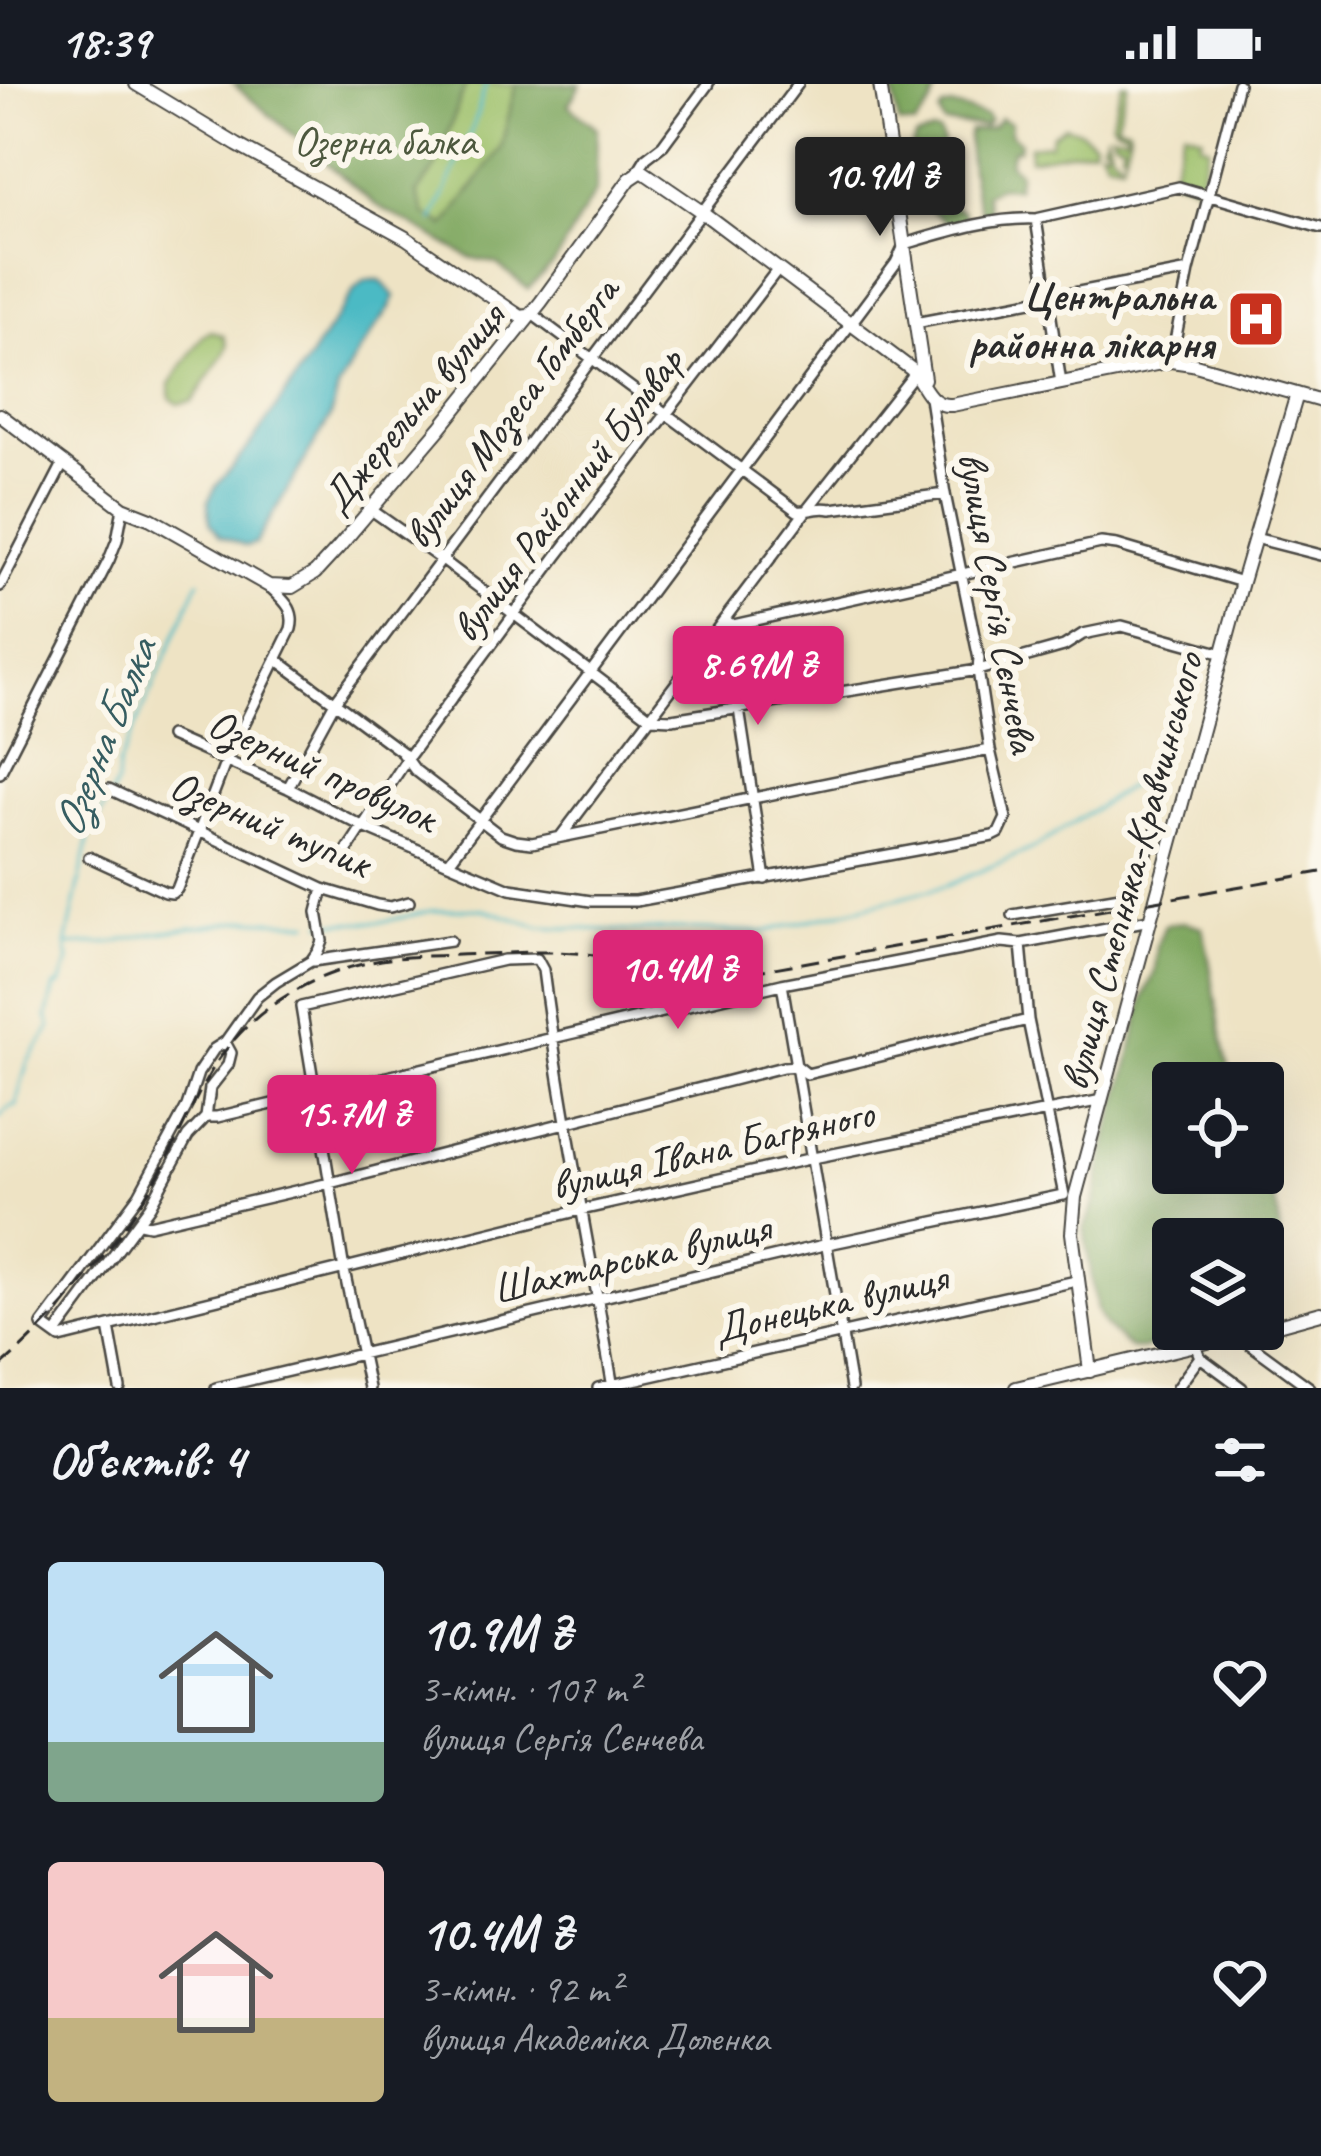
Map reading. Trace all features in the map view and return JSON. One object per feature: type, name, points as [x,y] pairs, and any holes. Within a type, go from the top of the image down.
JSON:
[{"type":"main road","points":[[136,84],[406,238],[521,317],[530,315]]},
{"type":"main road","name":"вулиця Сергія Сєнчева","points":[[880,84],[928,393]]},
{"type":"main road","points":[[638,171],[851,323],[915,373],[938,404],[948,406],[1171,361],[1321,401]]},
{"type":"main road","name":"Джерельна вулиця","points":[[269,586],[292,587],[315,573],[440,428],[638,171]]},
{"type":"main road","name":"вулиця Степняка-Кравчинського","points":[[1090,1371],[1069,1196],[1102,1100],[1298,394]]},
{"type":"main road","points":[[0,415],[123,508],[269,586]]},
{"type":"main road","points":[[1284,1324],[1319,1316]]},
{"type":"main road","points":[[1016,1388],[1197,1351]]},
{"type":"street","name":"Джерельна вулиця","points":[[638,171],[708,84]]},
{"type":"street","name":"вулиця Мозеса Гомберга","points":[[288,788],[335,702],[798,84]]},
{"type":"street","points":[[1171,361],[1238,84]]},
{"type":"street","points":[[449,862],[896,263],[905,244],[1180,187],[1321,228]]},
{"type":"street","points":[[1036,219],[1061,383]]},
{"type":"street","name":"вулиця Районний Бульвар","points":[[342,858],[407,759],[557,556],[778,269]]},
{"type":"street","points":[[916,323],[1190,271]]},
{"type":"street","points":[[530,315],[668,412],[797,512],[945,494]]},
{"type":"street","points":[[561,836],[915,373]]},
{"type":"street","name":"вулиця Сергія Сєнчева","points":[[928,393],[1006,818]]},
{"type":"street","points":[[0,586],[64,462]]},
{"type":"street","points":[[0,773],[109,560],[123,508]]},
{"type":"street","points":[[370,508],[651,718],[672,719],[978,670],[1064,646],[1083,634],[1122,626],[1223,654]]},
{"type":"street","points":[[1255,538],[1321,555]]},
{"type":"street","points":[[714,632],[1101,543],[1242,583]]},
{"type":"street","points":[[89,857],[165,892],[177,889],[226,761],[291,629],[291,608],[269,586]]},
{"type":"street","points":[[731,610],[739,709],[765,879]]},
{"type":"street","points":[[276,659],[402,752],[415,770],[480,820],[516,842],[532,843],[990,750]]},
{"type":"street","name":"Озерний провулок","points":[[170,736],[510,889],[591,902],[636,902],[993,836],[1006,818]]},
{"type":"street","name":"Озерний тупик","points":[[113,791],[323,889],[390,907],[409,902]]},
{"type":"street","points":[[1013,915],[1132,895],[1154,833],[1176,830]]},
{"type":"street","points":[[311,961],[322,941],[317,912],[323,889]]},
{"type":"street","points":[[206,1117],[782,984],[1002,942],[1021,944],[1150,920]]},
{"type":"street","points":[[60,1338],[42,1325],[140,1195],[187,1106],[198,1073],[257,998],[311,961],[450,941]]},
{"type":"street","points":[[1021,944],[1028,1020],[1069,1196]]},
{"type":"street","points":[[368,1388],[301,1007],[504,960],[537,959],[543,970],[612,1386]]},
{"type":"street","points":[[782,984],[851,1388]]},
{"type":"street","points":[[140,1222],[149,1225],[330,1183],[783,1067],[797,1066],[807,1074],[1028,1020]]},
{"type":"street","points":[[60,1338],[57,1332],[140,1222],[188,1136],[206,1117],[211,1088],[228,1066],[231,1053],[225,1042]]},
{"type":"street","name":"вулиця Івана Багряного","points":[[60,1338],[581,1210],[1102,1100]]},
{"type":"street","name":"Шахтарська вулиця","points":[[216,1388],[828,1244],[1069,1196]]},
{"type":"street","name":"Донецька вулиця","points":[[598,1388],[1076,1281]]},
{"type":"street","points":[[70,1316],[75,1335]]},
{"type":"street","points":[[109,1327],[120,1388]]},
{"type":"street","points":[[1258,1350],[1310,1388]]},
{"type":"street","points":[[1178,1388],[1197,1351],[1242,1388]]},
{"type":"green space","name":"Озерна балка","points":[[233,84],[466,84],[434,170],[417,193],[425,214],[445,226],[501,148],[516,84],[581,84],[568,105],[597,128],[596,190],[554,263],[528,289],[497,264],[469,257],[375,204]]},
{"type":"green space","points":[[466,84],[516,84],[501,148],[446,226],[425,214],[417,193],[434,170]]},
{"type":"green space","points":[[892,84],[938,84],[932,104],[915,126],[899,124]]},
{"type":"green space","points":[[1122,84],[1128,84],[1116,124],[1129,128],[1130,133],[1122,163],[1106,160],[1100,149],[1106,150],[1102,143],[1106,135],[1111,152],[1122,162],[1123,143],[1111,133],[1126,136],[1128,132],[1111,122]]},
{"type":"green space","points":[[951,106],[990,120],[985,126],[944,124],[940,113]]},
{"type":"green space","points":[[1000,118],[1011,123],[1010,133],[1020,142],[1009,163],[1019,172],[1016,188],[999,187],[985,194],[992,219],[987,220],[975,193],[968,137],[970,131],[991,128]]},
{"type":"green space","points":[[1065,126],[1094,142],[1093,148],[1030,159],[1029,146],[1050,144],[1052,135]]},
{"type":"green space","points":[[1184,130],[1202,136],[1200,143],[1209,146],[1198,186],[1170,177]]},
{"type":"green space","points":[[933,132],[942,139],[953,207],[963,211],[966,219],[951,226],[926,206],[923,175],[912,146],[916,138]]},
{"type":"green space","points":[[211,331],[224,336],[224,354],[192,402],[178,404],[170,398],[170,384]]},
{"type":"green space","points":[[1184,922],[1202,927],[1228,1062],[1152,1062],[1152,1194],[1271,1194],[1278,1218],[1152,1218],[1152,1346],[1141,1349],[1130,1348],[1104,1325],[1097,1311],[1084,1229],[1165,925]]},
{"type":"water","points":[[366,280],[380,280],[395,296],[338,389],[331,416],[256,543],[246,546],[220,536],[210,522],[208,501],[217,485],[247,449],[355,289]]},
{"type":"waterway","name":"Озерна Балка","points":[[433,221],[486,84]]},
{"type":"waterway","name":"Озерна Балка","points":[[0,1117],[16,1105],[27,1063],[51,1027],[47,1017],[55,986],[60,985],[69,961],[66,945],[89,837],[117,783],[118,766],[199,581]]},
{"type":"waterway","points":[[322,923],[381,922],[430,911],[483,909],[540,927],[763,932],[946,886],[1036,847],[1130,786]]},
{"type":"waterway","points":[[67,945],[113,943],[248,920],[309,923]]},
{"type":"railway","points":[[0,1367],[63,1305],[119,1235],[152,1186],[206,1080],[231,1043],[294,991],[345,969],[408,957],[554,952],[734,975],[1321,872]]},
{"type":"place","name":"Центральна районна лікарня","points":[[1256,319]]}]
